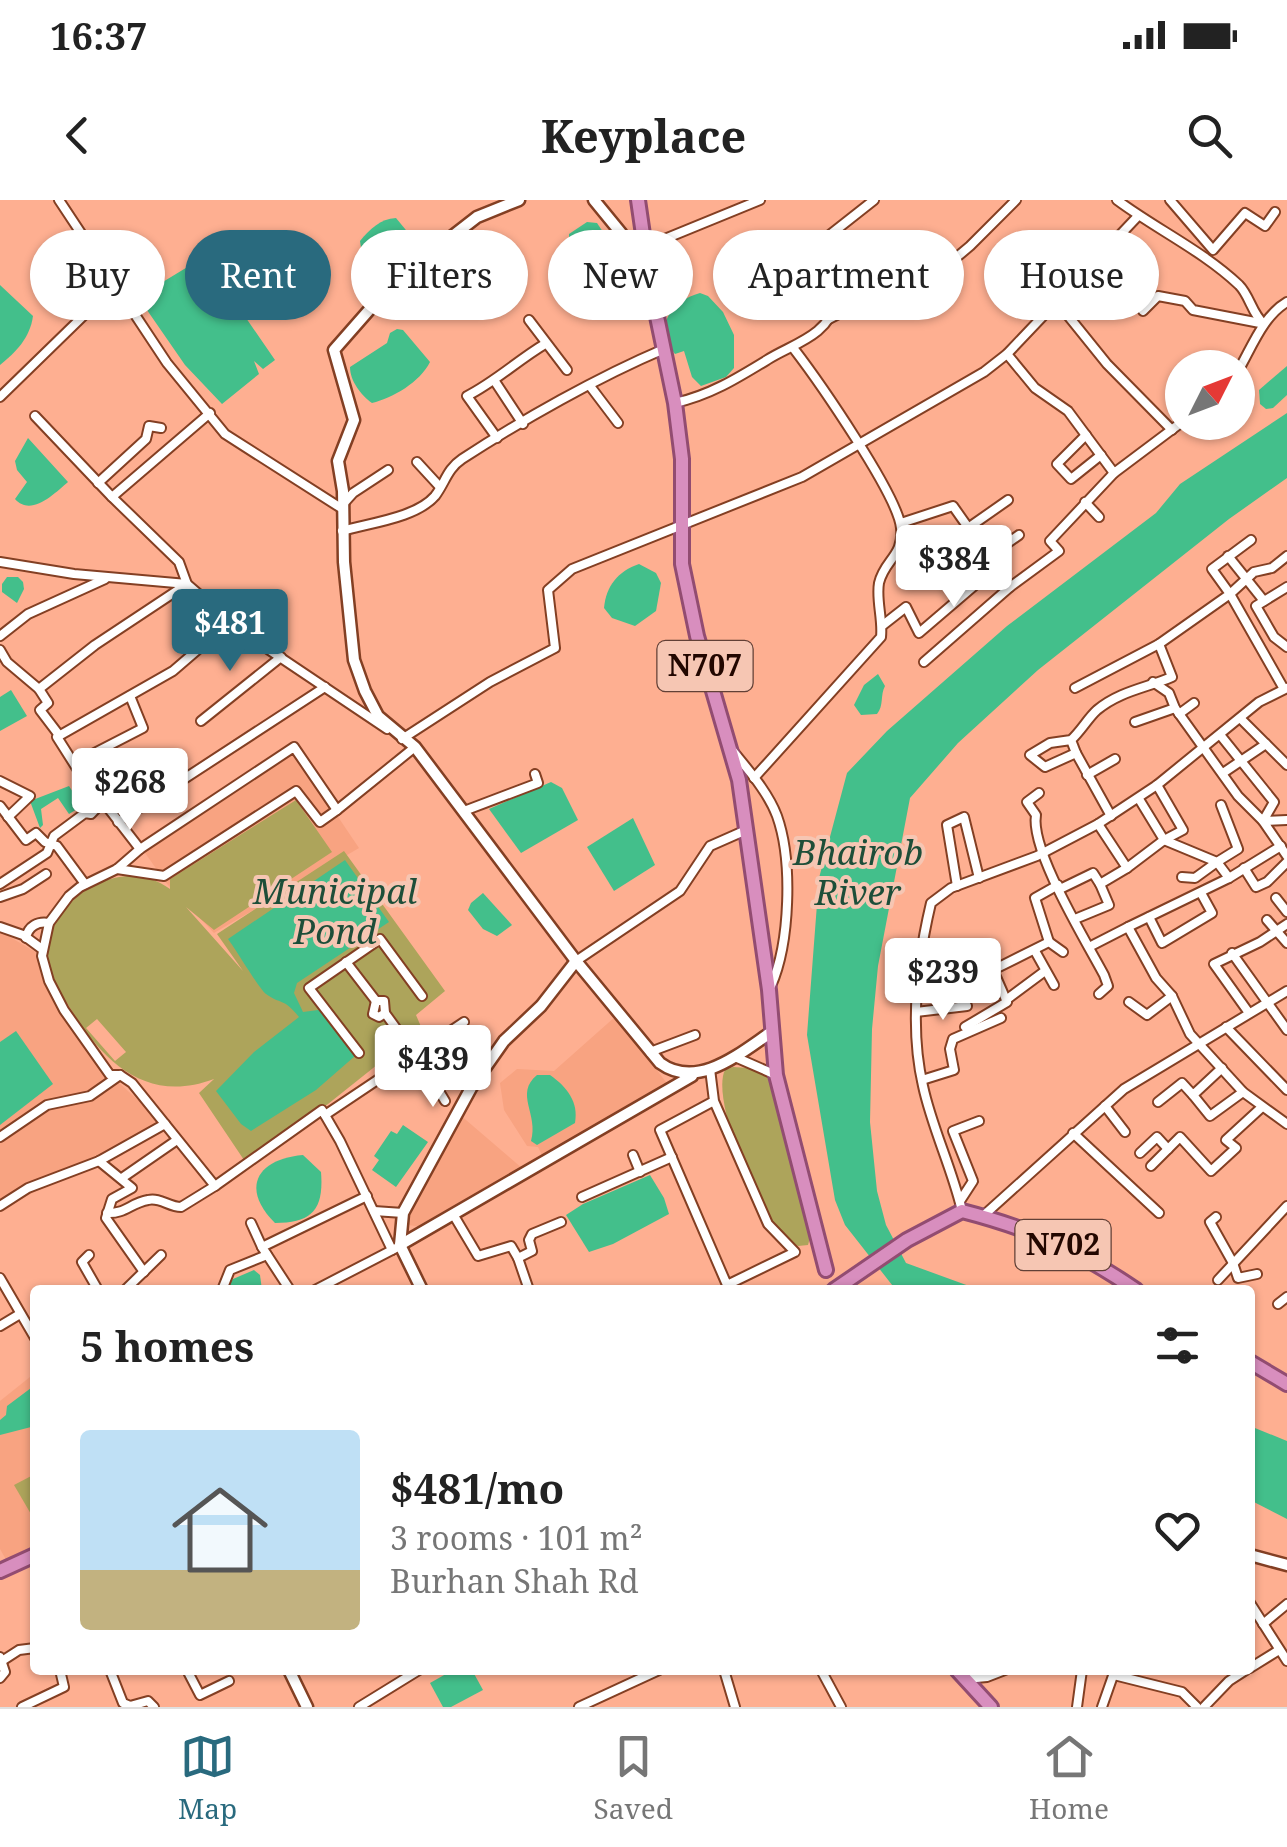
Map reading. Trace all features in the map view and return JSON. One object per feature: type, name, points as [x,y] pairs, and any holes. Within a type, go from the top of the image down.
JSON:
[{"type":"highway","name":"N707","points":[[638,200],[642,230]]},
{"type":"highway","name":"N707","points":[[658,320],[675,403],[684,490],[682,564],[696,636],[739,780],[769,990],[776,1075],[830,1285]]},
{"type":"highway","name":"N707","points":[[772,1040],[820,1218],[826,1270]]},
{"type":"highway","name":"N702","points":[[961,1206],[1035,1231],[1089,1258],[1129,1285]]},
{"type":"highway","points":[[838,1285],[961,1206]]},
{"type":"highway","points":[[1255,1365],[1286,1382]]},
{"type":"highway","points":[[5,1573],[30,1558]]},
{"type":"highway","points":[[5,1573],[30,1565]]},
{"type":"highway","points":[[961,1675],[991,1707]]},
{"type":"street","points":[[58,200],[78,230]]},
{"type":"street","points":[[404,740],[378,716],[354,660],[338,461],[354,420],[334,350],[377,302],[388,270],[441,245],[477,217],[518,200]]},
{"type":"street","points":[[594,200],[619,230]]},
{"type":"street","points":[[687,230],[760,200]]},
{"type":"street","points":[[836,230],[874,200]]},
{"type":"street","points":[[964,251],[1016,200]]},
{"type":"street","points":[[1117,200],[1241,287],[1264,324]]},
{"type":"street","points":[[1170,200],[1213,250],[1245,214],[1266,226],[1276,212]]},
{"type":"street","points":[[1125,230],[1138,216]]},
{"type":"street","points":[[1159,296],[1185,300],[1193,310],[1264,324]]},
{"type":"street","points":[[1250,350],[1275,308],[1287,302]]},
{"type":"street","points":[[0,396],[5,386],[77,320]]},
{"type":"street","points":[[138,320],[224,434],[342,507]]},
{"type":"street","points":[[530,320],[567,370]]},
{"type":"street","points":[[675,403],[705,396],[771,357],[794,349],[828,320]]},
{"type":"street","points":[[404,740],[490,682],[555,648],[548,590],[572,569],[802,478],[984,372],[1008,354],[1040,320]]},
{"type":"street","points":[[1072,320],[1107,364],[1165,423]]},
{"type":"street","points":[[497,438],[467,396],[545,344]]},
{"type":"street","points":[[754,778],[881,637],[878,585],[901,548],[901,523],[858,445],[794,349]]},
{"type":"street","points":[[342,530],[411,511],[433,498],[454,464],[618,369],[664,350]]},
{"type":"street","points":[[1008,354],[1032,384],[1062,406],[1114,474]]},
{"type":"street","points":[[494,380],[523,424]]},
{"type":"street","points":[[590,386],[618,422]]},
{"type":"street","points":[[112,497],[210,413]]},
{"type":"street","points":[[35,416],[180,562],[187,584],[231,621],[415,747],[576,961],[650,1052],[670,1070],[693,1075]]},
{"type":"street","points":[[98,483],[146,440],[149,426],[160,428]]},
{"type":"street","points":[[1086,435],[1057,464],[1070,480],[1101,454]]},
{"type":"street","points":[[924,662],[1010,587],[1059,551],[1050,541],[1085,502],[1165,435]]},
{"type":"street","points":[[417,462],[440,487]]},
{"type":"street","points":[[342,507],[352,493],[388,470]]},
{"type":"street","points":[[968,528],[1008,500]]},
{"type":"street","points":[[1085,502],[1099,517]]},
{"type":"street","points":[[901,523],[953,506],[1010,587]]},
{"type":"street","points":[[988,557],[1018,535]]},
{"type":"street","points":[[961,1206],[922,1080],[916,1012],[931,903],[957,886],[1042,854],[1098,824],[1157,785],[1259,702],[1286,688],[1212,570],[1252,540]]},
{"type":"street","points":[[1228,556],[1264,601]]},
{"type":"street","points":[[1075,688],[1158,644],[1230,594],[1254,572],[1272,568],[1287,556]]},
{"type":"street","points":[[0,562],[187,584]]},
{"type":"street","points":[[882,625],[906,607],[920,633],[995,568]]},
{"type":"street","points":[[0,636],[28,614],[108,577]]},
{"type":"street","points":[[39,689],[94,646],[187,584]]},
{"type":"street","points":[[1287,587],[1256,606],[1274,637],[1287,647]]},
{"type":"street","points":[[140,849],[109,809],[100,804],[56,737],[172,671],[231,621]]},
{"type":"street","points":[[1076,753],[1045,767],[1030,754],[1050,742],[1070,740],[1095,712],[1129,690],[1172,677],[1158,644]]},
{"type":"street","points":[[0,650],[7,662],[39,689],[48,703],[40,710],[60,736]]},
{"type":"street","points":[[201,721],[282,657]]},
{"type":"street","points":[[1153,682],[1170,693],[1177,711],[1238,796],[1263,821],[1287,859],[1279,871],[1256,887],[1244,868]]},
{"type":"street","points":[[118,822],[325,686]]},
{"type":"street","points":[[76,763],[145,731],[130,696]]},
{"type":"street","points":[[1135,722],[1177,711],[1194,702]]},
{"type":"street","points":[[1241,718],[1287,765]]},
{"type":"street","points":[[1221,736],[1274,802],[1263,821]]},
{"type":"street","points":[[1070,740],[1111,816]]},
{"type":"street","points":[[1223,773],[1266,744]]},
{"type":"street","points":[[730,746],[777,817],[787,894],[779,961],[769,990]]},
{"type":"street","points":[[215,1186],[132,1083],[120,1075],[110,1075],[64,1010],[44,967],[42,949],[49,923],[84,884],[117,869],[140,849],[294,747],[337,810]]},
{"type":"street","points":[[117,869],[164,876],[296,791],[320,822],[415,747]]},
{"type":"street","points":[[1088,775],[1115,760]]},
{"type":"street","points":[[0,884],[47,852],[54,836],[85,812],[91,814],[116,788],[118,779],[110,774],[88,785]]},
{"type":"street","points":[[464,811],[538,783],[535,774]]},
{"type":"street","points":[[0,780],[30,796],[8,817]]},
{"type":"street","points":[[1100,884],[1183,830],[1157,785]]},
{"type":"street","points":[[1040,793],[1027,802],[1036,815],[1034,825],[1042,854],[1108,986],[1099,994]]},
{"type":"street","points":[[1138,799],[1164,840],[1216,862],[1229,878]]},
{"type":"street","points":[[1182,877],[1195,878],[1238,850],[1221,805]]},
{"type":"street","points":[[0,806],[26,840],[36,833],[57,846],[84,884]]},
{"type":"street","points":[[957,886],[948,825],[964,817],[979,878]]},
{"type":"street","points":[[1263,821],[1287,820]]},
{"type":"street","points":[[1098,824],[1126,868]]},
{"type":"street","points":[[396,1248],[403,1213],[450,1121],[491,1060],[576,961],[680,891],[710,846],[744,831]]},
{"type":"street","points":[[1089,947],[1229,878],[1281,846]]},
{"type":"street","points":[[1267,855],[1279,871]]},
{"type":"street","points":[[14,872],[23,888]]},
{"type":"street","points":[[1063,952],[1050,942],[1036,898],[1093,873],[1109,904],[1075,919]]},
{"type":"street","points":[[0,898],[46,874]]},
{"type":"street","points":[[1149,918],[1162,943],[1212,912],[1201,892]]},
{"type":"street","points":[[1276,898],[1287,912]]},
{"type":"street","points":[[1266,920],[1287,944]]},
{"type":"street","points":[[26,938],[32,926],[49,923]]},
{"type":"street","points":[[1,924],[42,949]]},
{"type":"street","points":[[1250,1013],[1214,964],[1287,924]]},
{"type":"street","points":[[1128,927],[1198,1042],[1244,1092],[1287,1124]]},
{"type":"street","points":[[359,1052],[309,988],[380,938],[422,996]]},
{"type":"street","points":[[918,983],[986,968],[993,970],[1050,942]]},
{"type":"street","points":[[1035,951],[1054,985]]},
{"type":"street","points":[[1232,953],[1287,1030]]},
{"type":"street","points":[[346,962],[376,1001],[373,1014],[379,1017],[385,1013],[445,1101]]},
{"type":"street","points":[[993,970],[1006,1000]]},
{"type":"street","points":[[965,1027],[1045,971]]},
{"type":"street","points":[[983,1216],[1124,1088],[1287,991]]},
{"type":"street","points":[[1130,1002],[1148,1015],[1172,996]]},
{"type":"street","points":[[916,1012],[967,1006]]},
{"type":"street","points":[[922,1080],[954,1070],[950,1049],[953,1040],[1002,1018]]},
{"type":"street","points":[[325,1115],[464,1022]]},
{"type":"street","points":[[1226,1026],[1287,1090]]},
{"type":"street","points":[[650,1052],[696,1035]]},
{"type":"street","points":[[324,1285],[396,1248],[693,1075],[772,1040]]},
{"type":"street","points":[[428,1071],[441,1054],[470,1050],[491,1060]]},
{"type":"street","points":[[734,1057],[776,1075]]},
{"type":"street","points":[[710,1068],[714,1100],[768,1224],[794,1252],[728,1284],[660,1130],[714,1100]]},
{"type":"street","points":[[1193,1095],[1222,1068]]},
{"type":"street","points":[[0,1136],[47,1105],[90,1096],[120,1075]]},
{"type":"street","points":[[1158,1102],[1182,1083],[1210,1116],[1244,1092]]},
{"type":"street","points":[[1105,1106],[1125,1132]]},
{"type":"street","points":[[1151,1166],[1180,1137],[1210,1171],[1236,1148],[1226,1140],[1262,1107]]},
{"type":"street","points":[[107,1213],[122,1214],[143,1200],[156,1199],[181,1207],[322,1110],[374,1211],[419,1285]]},
{"type":"street","points":[[961,1206],[973,1181],[953,1131],[979,1120]]},
{"type":"street","points":[[0,1206],[28,1188],[99,1162],[164,1124]]},
{"type":"street","points":[[1073,1133],[1159,1213]]},
{"type":"street","points":[[1140,1153],[1157,1137],[1168,1149]]},
{"type":"street","points":[[122,1178],[178,1140]]},
{"type":"street","points":[[633,1155],[640,1172]]},
{"type":"street","points":[[582,1197],[672,1157]]},
{"type":"street","points":[[99,1162],[132,1188],[112,1198],[107,1213],[109,1226],[144,1272]]},
{"type":"street","points":[[224,1285],[230,1270],[366,1196]]},
{"type":"street","points":[[1218,1280],[1287,1206]]},
{"type":"street","points":[[374,1211],[403,1213]]},
{"type":"street","points":[[453,1214],[478,1256],[511,1246],[527,1285]]},
{"type":"street","points":[[1216,1217],[1210,1222],[1234,1263],[1238,1278],[1257,1274]]},
{"type":"street","points":[[518,1258],[532,1251],[532,1234],[560,1222]]},
{"type":"street","points":[[251,1223],[286,1285]]},
{"type":"street","points":[[89,1255],[82,1262],[95,1285]]},
{"type":"street","points":[[130,1285],[162,1256]]},
{"type":"street","points":[[0,1278],[30,1330]]},
{"type":"street","points":[[1278,1304],[1287,1297]]},
{"type":"street","points":[[0,1326],[20,1314]]},
{"type":"street","points":[[1255,1556],[1287,1565]]},
{"type":"street","points":[[1263,1624],[1287,1604]]},
{"type":"street","points":[[1255,1612],[1287,1661]]},
{"type":"street","points":[[0,1678],[6,1672],[1,1659],[30,1649]]},
{"type":"street","points":[[1255,1663],[1279,1650]]},
{"type":"street","points":[[22,1707],[64,1687],[61,1675]]},
{"type":"street","points":[[112,1675],[124,1702],[130,1706],[148,1701],[154,1707]]},
{"type":"street","points":[[190,1675],[200,1695],[229,1680]]},
{"type":"street","points":[[291,1675],[307,1707]]},
{"type":"street","points":[[359,1707],[411,1675]]},
{"type":"street","points":[[579,1707],[648,1675]]},
{"type":"street","points":[[725,1675],[735,1707]]},
{"type":"street","points":[[825,1675],[841,1707]]},
{"type":"street","points":[[961,1675],[994,1675]]},
{"type":"street","points":[[1077,1707],[1081,1675]]},
{"type":"street","points":[[1102,1707],[1113,1675]]},
{"type":"street","points":[[1122,1675],[1182,1692],[1200,1707],[1237,1675]]},
{"type":"street","points":[[1154,1683],[1156,1675]]},
{"type":"shaded area","points":[[293,750],[359,848],[214,933],[167,884],[143,850]]},
{"type":"shaded area","points":[[296,800],[332,852],[214,930],[186,907],[243,971],[217,934],[344,851],[445,991],[416,1015],[422,1029],[328,1104],[244,1160],[199,1093],[214,1079],[189,1086],[167,1086],[127,1072],[110,1059],[80,1024],[48,968],[49,940],[58,920],[88,889],[129,876],[150,879],[170,889],[170,879]],"holes":[[[97,1019],[126,1052],[115,1061],[86,1028]]]},
{"type":"shaded area","points":[[0,931],[42,956],[110,1075],[165,1124],[0,1210]]},
{"type":"shaded area","points":[[616,1016],[669,1086],[544,1159],[538,1147],[527,1146],[504,1110],[500,1083],[517,1069],[554,1071]]},
{"type":"shaded area","points":[[733,1067],[775,1077],[811,1234],[808,1245],[798,1246],[773,1226],[746,1173],[724,1102],[725,1070]]},
{"type":"shaded area","points":[[459,1114],[523,1169],[423,1227],[408,1225],[406,1214]]},
{"type":"shaded area","points":[[30,1377],[30,1552],[8,1563],[0,1549],[0,1401]]},
{"type":"shaded area","points":[[30,1477],[30,1512],[14,1485]]},
{"type":"water","points":[[396,218],[406,230],[371,230],[380,223]]},
{"type":"water","points":[[587,222],[597,223],[602,230],[575,230]]},
{"type":"water","points":[[185,269],[185,320],[247,320],[275,360],[263,369],[254,361],[259,374],[222,404],[185,365],[154,320],[165,320],[165,281]]},
{"type":"water","points":[[0,285],[30,313],[32,320],[21,344],[0,365]]},
{"type":"water","points":[[693,296],[708,296],[713,301],[713,320],[727,320],[734,335],[734,368],[726,377],[701,386],[692,377],[684,351],[675,354],[665,334],[667,320],[693,320]]},
{"type":"water","points":[[403,330],[430,362],[405,388],[372,403],[357,387],[350,367],[387,343],[390,333]]},
{"type":"water","points":[[1287,366],[1287,395],[1273,408],[1266,409],[1260,404],[1259,390]]},
{"type":"water","name":"Bhairob River","points":[[1287,413],[1287,478],[1038,670],[958,743],[910,798],[878,966],[872,1029],[870,1122],[877,1191],[886,1225],[906,1263],[966,1285],[892,1285],[845,1225],[835,1200],[807,1035],[819,878],[847,773],[887,731],[1007,626],[1156,513],[1180,484],[1246,440],[1255,440],[1255,434]]},
{"type":"water","points":[[28,438],[68,482],[42,502],[28,506],[15,499],[27,482],[15,461]]},
{"type":"water","points":[[639,564],[656,573],[661,583],[656,611],[635,626],[612,618],[604,608],[614,580]]},
{"type":"water","points":[[7,577],[18,577],[23,582],[17,603],[2,592]]},
{"type":"water","points":[[878,674],[885,686],[879,711],[861,715],[854,705],[864,685]]},
{"type":"water","points":[[11,690],[27,716],[0,731],[0,697]]},
{"type":"water","points":[[551,782],[562,788],[578,820],[521,853],[489,809]]},
{"type":"water","points":[[69,786],[82,806],[69,814],[58,798],[41,809],[40,828],[30,801]]},
{"type":"water","points":[[633,818],[655,865],[614,891],[587,847]]},
{"type":"water","name":"Municipal Pond","points":[[345,860],[389,922],[297,983],[294,993],[303,1012],[318,1010],[329,1016],[355,1056],[316,1090],[251,1131],[216,1091],[254,1052],[299,1017],[262,990],[228,939]]},
{"type":"water","points":[[483,893],[512,925],[497,936],[483,929],[468,910]]},
{"type":"water","points":[[16,1031],[53,1084],[0,1125],[0,1042]]},
{"type":"water","points":[[537,1075],[550,1075],[562,1085],[576,1115],[575,1123],[537,1145],[531,1141],[527,1090]]},
{"type":"water","points":[[403,1125],[428,1142],[396,1187],[372,1170],[379,1160],[374,1156],[391,1131],[397,1134]]},
{"type":"water","points":[[303,1155],[321,1172],[318,1205],[307,1217],[275,1223],[258,1198],[259,1177],[274,1162]]},
{"type":"water","points":[[650,1175],[669,1214],[613,1244],[589,1252],[566,1215]]},
{"type":"water","points":[[254,1270],[260,1275],[261,1285],[229,1285],[233,1279]]},
{"type":"water","points":[[30,1389],[30,1427],[0,1435],[0,1420],[6,1415],[7,1406]]},
{"type":"water","points":[[1255,1428],[1287,1441],[1287,1519],[1255,1503]]},
{"type":"water","points":[[444,1675],[475,1675],[483,1690],[451,1707],[443,1707],[430,1683]]}]
